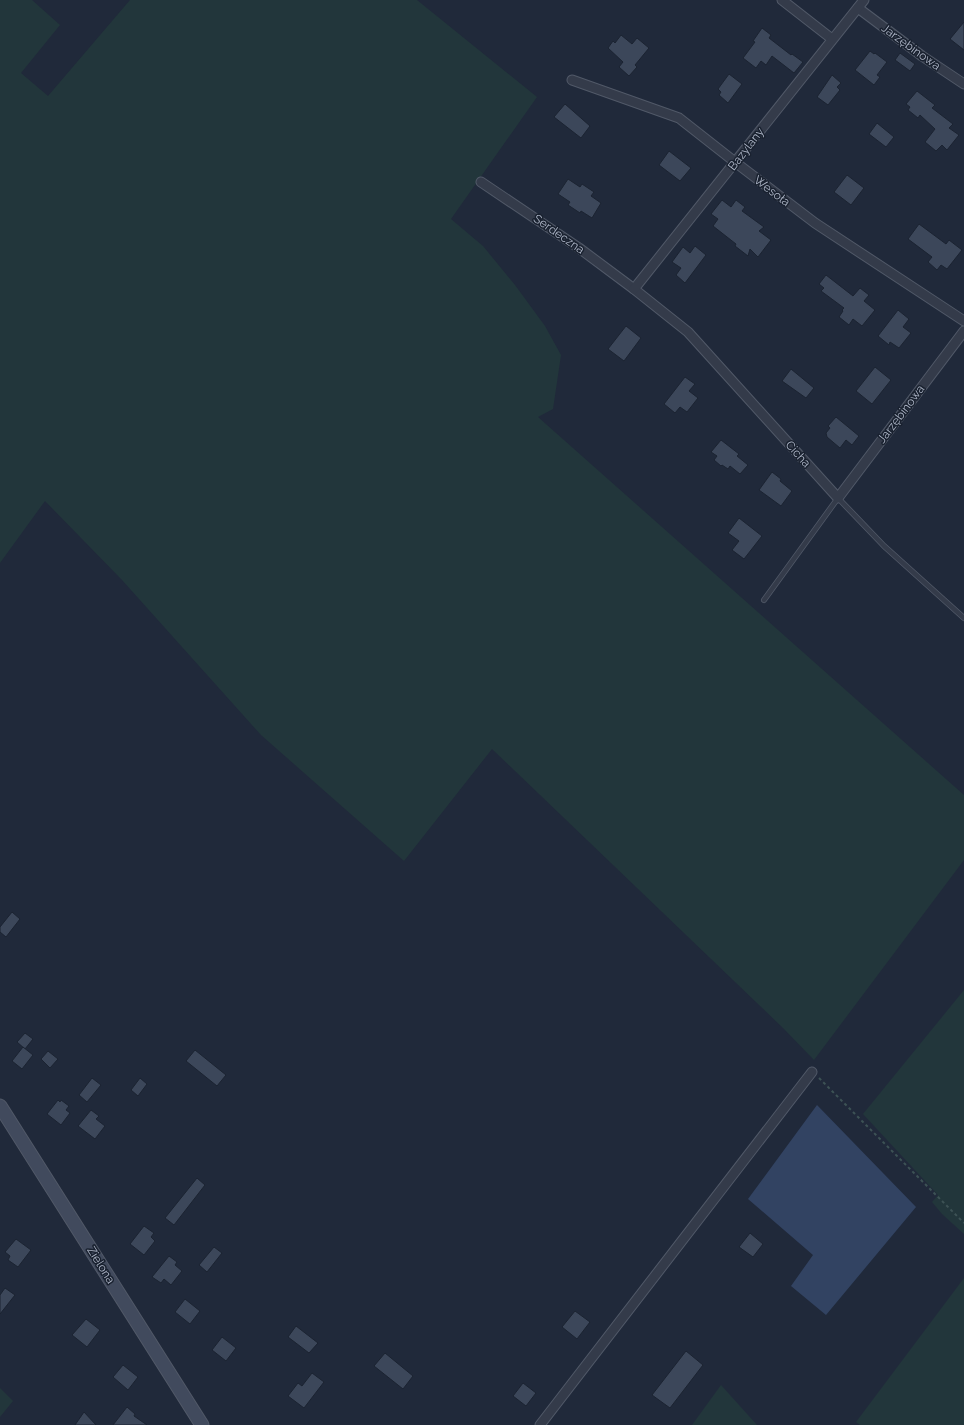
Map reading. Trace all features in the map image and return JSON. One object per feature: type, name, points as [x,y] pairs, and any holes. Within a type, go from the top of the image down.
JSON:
[{"type":"street","points":[[782,0],[832,39]]},
{"type":"street","name":"Bazylany","points":[[634,289],[864,0]]},
{"type":"street","name":"Jarzębinowa","points":[[858,8],[922,56],[964,84]]},
{"type":"street","name":"Wesoła","points":[[572,80],[679,118],[815,223],[964,321]]},
{"type":"street","name":"Serdeczna","points":[[481,182],[579,248],[634,289]]},
{"type":"street","name":"Cicha","points":[[634,289],[688,332],[838,498]]},
{"type":"street","name":"Jarzębinowa","points":[[838,498],[964,331]]},
{"type":"street","points":[[540,1425],[812,1072]]},
{"type":"street","name":"Zielona","points":[[0,1106],[202,1425]]},
{"type":"lane","points":[[764,600],[838,498]]},
{"type":"lane","name":"Cicha","points":[[838,498],[884,546],[964,618]]},
{"type":"path","points":[[812,1072],[964,1223]]},
{"type":"green space","points":[[0,0],[32,0],[60,25],[21,73],[48,96],[130,0],[417,0],[537,97],[451,219],[483,246],[515,285],[545,326],[561,355],[553,409],[538,417],[964,795],[964,860],[814,1060],[783,1028],[492,749],[404,861],[261,735],[122,580],[45,501],[0,563]]},
{"type":"green space","points":[[964,990],[964,1234],[942,1214],[932,1202],[938,1195],[863,1114]]},
{"type":"green space","points":[[964,1278],[964,1425],[860,1425],[856,1422]]},
{"type":"green space","points":[[721,1385],[757,1425],[692,1425]]},
{"type":"green space","points":[[0,1388],[13,1401],[0,1417]]},
{"type":"water","points":[[817,1105],[916,1207],[826,1315],[791,1286],[813,1255],[748,1199]]},
{"type":"building","points":[[964,22],[964,50],[950,39]]},
{"type":"building","points":[[762,28],[771,35],[769,38],[791,55],[792,54],[803,62],[794,73],[772,56],[766,65],[761,61],[756,68],[743,58],[755,42],[753,41]]},
{"type":"building","points":[[621,35],[632,44],[637,38],[649,48],[635,65],[637,67],[629,76],[619,67],[623,62],[608,48],[613,41],[615,43]]},
{"type":"building","points":[[870,51],[887,62],[877,75],[880,77],[874,85],[855,70]]},
{"type":"building","points":[[900,53],[915,64],[910,71],[895,60]]},
{"type":"building","points":[[729,74],[742,84],[728,103],[719,95],[721,92],[718,89]]},
{"type":"building","points":[[832,75],[841,83],[837,87],[840,90],[828,105],[817,97]]},
{"type":"building","points":[[917,91],[935,105],[932,108],[953,124],[949,128],[959,135],[947,150],[942,145],[936,151],[925,142],[935,129],[920,115],[918,118],[908,110],[910,107],[906,104]]},
{"type":"building","points":[[565,104],[590,126],[581,138],[554,117]]},
{"type":"building","points":[[877,123],[894,137],[886,147],[869,134]]},
{"type":"building","points":[[669,151],[691,168],[680,181],[659,165]]},
{"type":"building","points":[[847,175],[864,188],[851,205],[834,192]]},
{"type":"building","points":[[568,179],[580,187],[582,184],[594,192],[591,196],[601,203],[592,218],[581,211],[580,213],[568,205],[570,202],[558,194]]},
{"type":"building","points":[[722,200],[731,207],[736,200],[745,207],[742,211],[764,227],[759,231],[771,240],[758,257],[750,249],[748,256],[735,246],[736,244],[713,226],[718,219],[711,214]]},
{"type":"building","points":[[919,224],[946,244],[949,240],[962,250],[947,269],[941,265],[937,270],[928,262],[932,257],[908,239]]},
{"type":"building","points":[[695,246],[706,255],[685,283],[676,275],[681,268],[672,262],[683,247],[690,253]]},
{"type":"building","points":[[826,275],[853,296],[860,288],[869,295],[864,301],[875,310],[862,326],[853,319],[849,325],[839,317],[844,308],[821,291],[824,288],[819,284]]},
{"type":"building","points":[[898,310],[909,319],[903,327],[911,333],[899,348],[890,342],[889,345],[878,336]]},
{"type":"building","points":[[626,326],[641,338],[624,361],[608,349]]},
{"type":"building","points":[[875,367],[891,380],[872,404],[856,391]]},
{"type":"building","points":[[791,369],[814,388],[806,398],[782,381]]},
{"type":"building","points":[[685,377],[695,384],[689,391],[698,398],[687,412],[680,407],[675,413],[664,404]]},
{"type":"building","points":[[836,417],[859,436],[852,445],[846,440],[840,448],[827,437],[826,433],[830,428],[828,426]]},
{"type":"building","points":[[721,440],[739,454],[737,456],[748,465],[740,474],[730,466],[728,469],[722,465],[721,466],[714,460],[717,456],[711,452]]},
{"type":"building","points":[[772,472],[792,491],[781,506],[759,490]]},
{"type":"building","points":[[739,518],[762,536],[744,559],[732,550],[739,541],[728,533]]},
{"type":"building","points":[[12,912],[20,919],[6,937],[0,932],[0,927]]},
{"type":"building","points":[[25,1033],[33,1039],[25,1049],[17,1042]]},
{"type":"building","points":[[23,1047],[33,1055],[22,1069],[12,1061]]},
{"type":"building","points":[[195,1050],[226,1075],[217,1086],[186,1061]]},
{"type":"building","points":[[48,1051],[58,1059],[50,1068],[41,1059]]},
{"type":"building","points":[[92,1078],[101,1085],[87,1102],[79,1095]]},
{"type":"building","points":[[140,1078],[147,1084],[138,1096],[131,1090]]},
{"type":"building","points":[[58,1100],[60,1102],[61,1100],[69,1106],[66,1110],[70,1113],[61,1125],[47,1114]]},
{"type":"building","points":[[91,1110],[99,1116],[96,1119],[105,1126],[95,1139],[78,1126]]},
{"type":"building","points":[[197,1178],[205,1185],[174,1225],[165,1218]]},
{"type":"building","points":[[144,1226],[154,1233],[151,1237],[155,1241],[144,1255],[130,1244]]},
{"type":"building","points":[[750,1233],[763,1244],[753,1257],[739,1247]]},
{"type":"building","points":[[16,1239],[31,1250],[18,1267],[8,1260],[10,1256],[5,1252]]},
{"type":"building","points":[[214,1247],[222,1253],[207,1272],[199,1265]]},
{"type":"building","points":[[169,1256],[177,1262],[175,1265],[182,1271],[171,1285],[164,1279],[161,1283],[152,1277]]},
{"type":"building","points":[[5,1288],[15,1295],[0,1314],[0,1295]]},
{"type":"building","points":[[185,1299],[200,1311],[190,1324],[175,1312]]},
{"type":"building","points":[[575,1311],[590,1322],[577,1339],[562,1327]]},
{"type":"building","points":[[86,1319],[100,1330],[87,1347],[72,1335]]},
{"type":"building","points":[[296,1326],[318,1343],[309,1353],[288,1337]]},
{"type":"building","points":[[222,1337],[236,1348],[226,1361],[212,1350]]},
{"type":"building","points":[[686,1351],[703,1365],[670,1408],[652,1395]]},
{"type":"building","points":[[385,1353],[413,1376],[403,1389],[374,1366]]},
{"type":"building","points":[[123,1365],[138,1377],[128,1390],[113,1377]]},
{"type":"building","points":[[312,1373],[324,1382],[304,1408],[288,1396],[298,1383],[302,1386]]},
{"type":"building","points":[[523,1383],[536,1393],[526,1406],[513,1396]]},
{"type":"building","points":[[127,1407],[135,1414],[134,1416],[147,1425],[113,1425]]},
{"type":"building","points":[[84,1412],[96,1425],[75,1425]]}]
